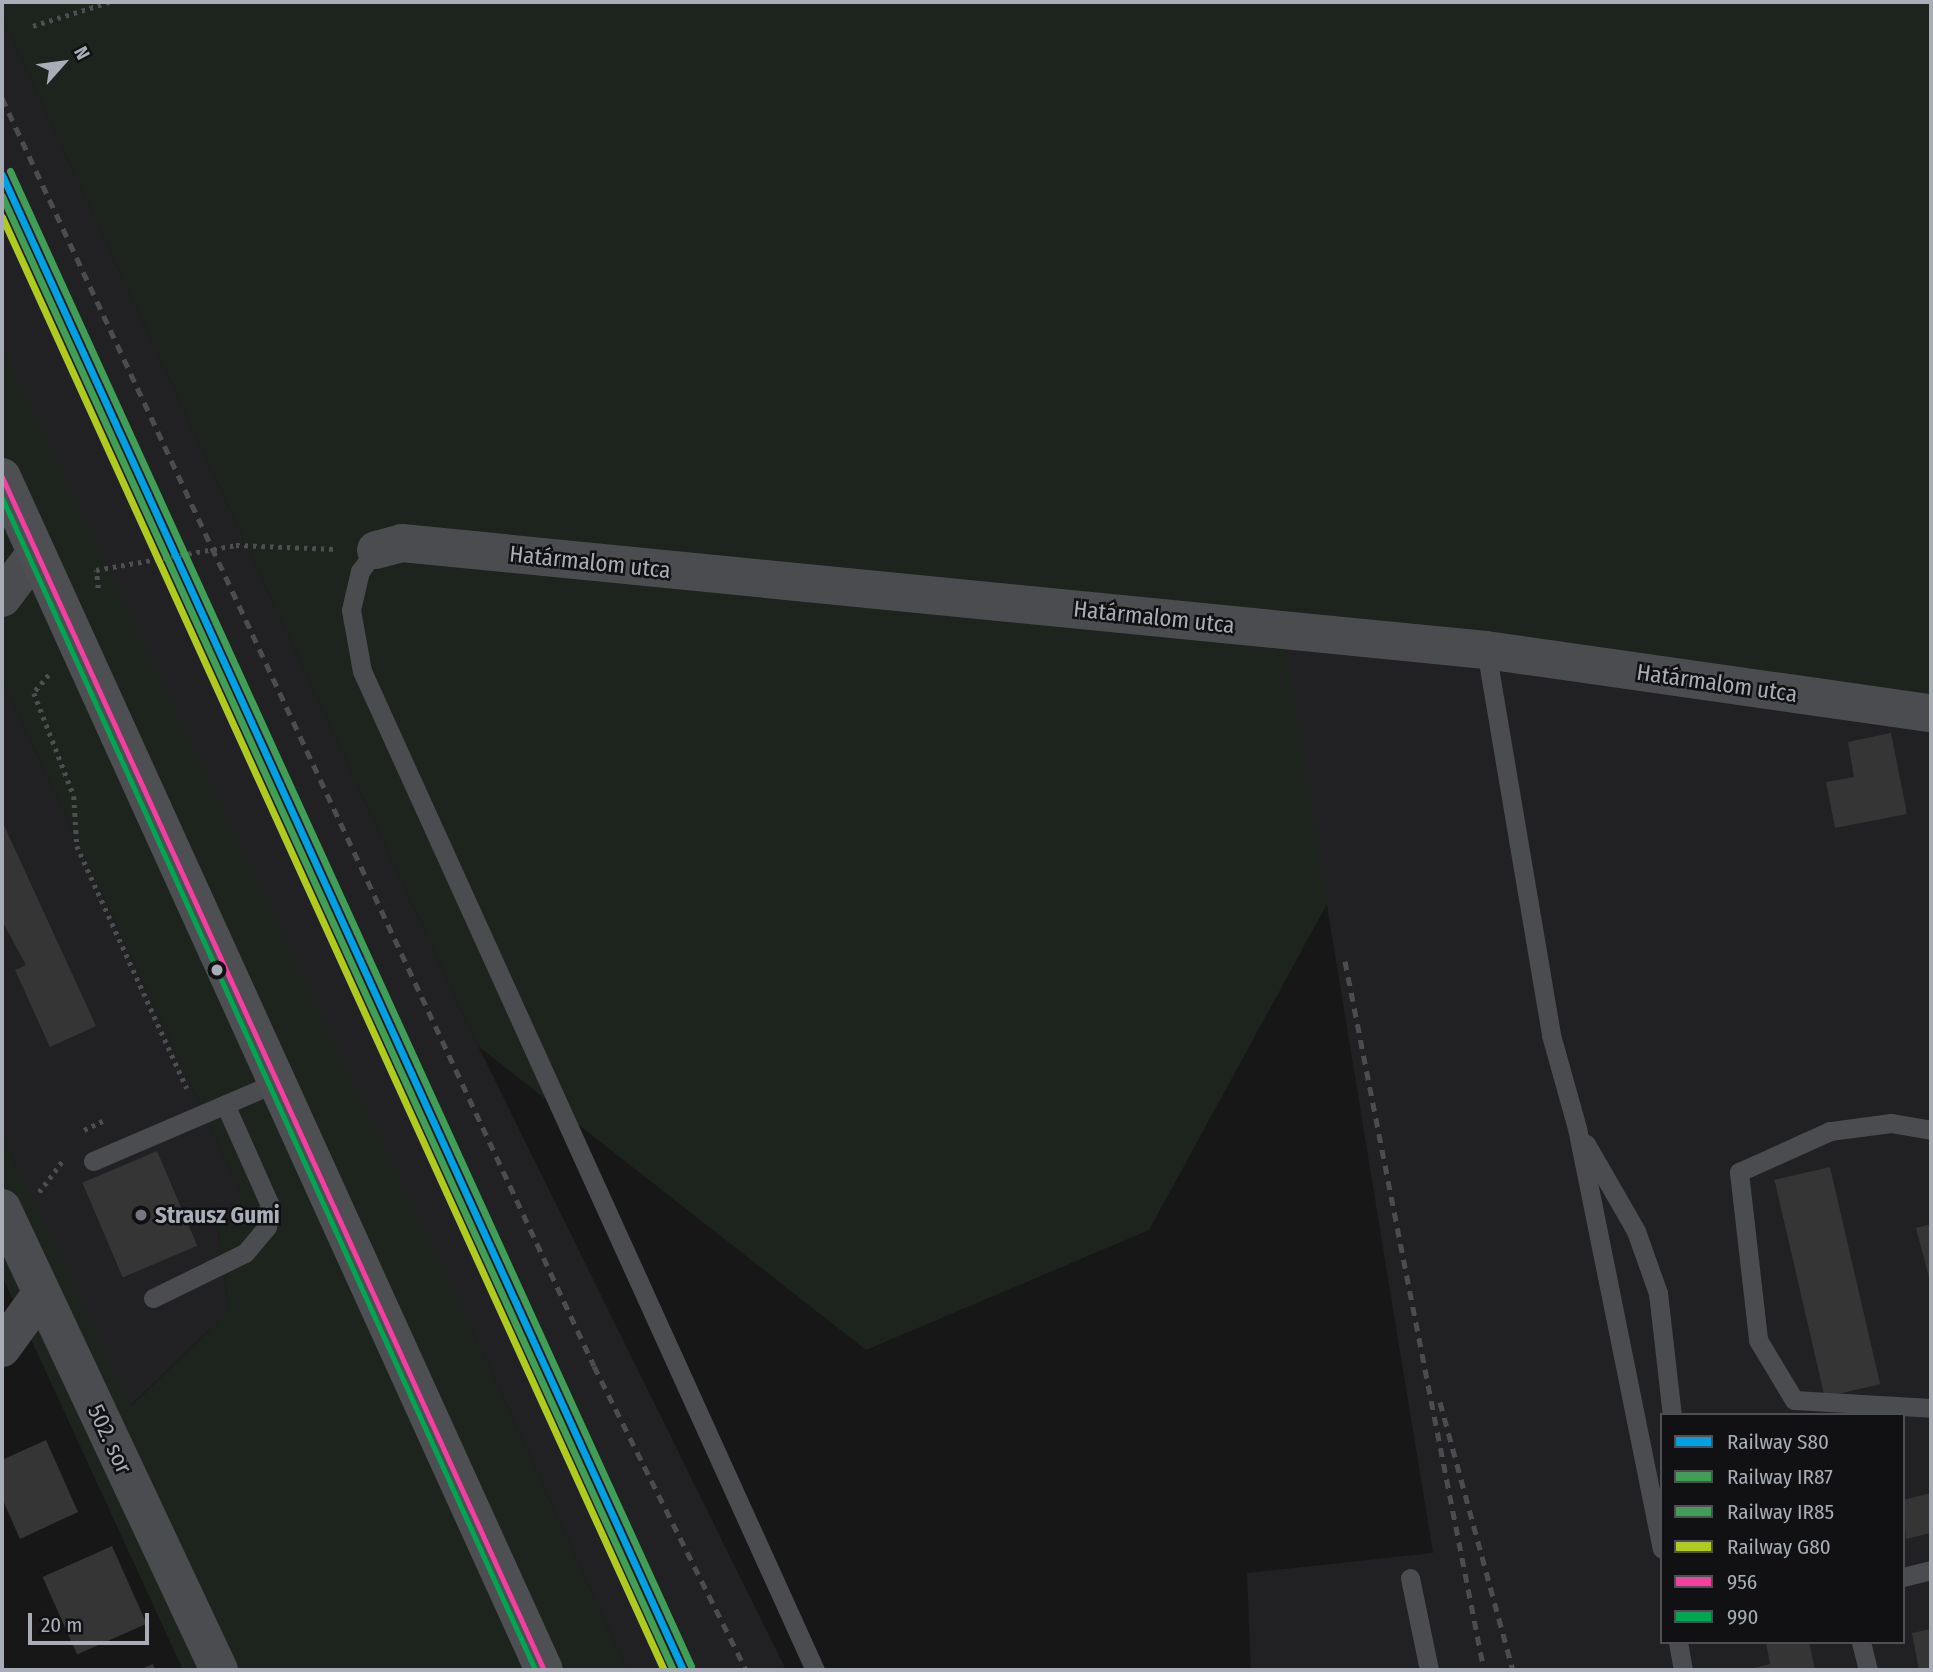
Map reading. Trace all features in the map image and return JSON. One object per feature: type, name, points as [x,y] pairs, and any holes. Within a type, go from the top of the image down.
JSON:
[{"type":"main road","points":[[2,477],[19,561],[75,642],[273,1084],[544,1670]]},
{"type":"street","name":"Határmalom utca","points":[[376,550],[402,543],[1486,650],[1931,713]]},
{"type":"street","points":[[2,598],[19,561]]},
{"type":"street","name":"502. sor","points":[[7,1219],[219,1670]]},
{"type":"street","points":[[2,1348],[41,1294]]},
{"type":"lane","points":[[376,550],[360,571],[351,610],[362,671],[815,1670]]},
{"type":"lane","points":[[1486,650],[1551,1035],[1577,1128],[1660,1525]]},
{"type":"lane","points":[[93,1161],[273,1084]]},
{"type":"lane","points":[[153,1298],[245,1253],[267,1227],[269,1203],[225,1104]]},
{"type":"lane","points":[[1931,1130],[1891,1123],[1830,1131],[1739,1172],[1758,1340],[1794,1401],[1931,1408]]},
{"type":"lane","points":[[1577,1128],[1636,1231],[1658,1293],[1672,1413]]},
{"type":"lane","points":[[1905,1576],[1931,1570]]},
{"type":"lane","points":[[1410,1578],[1429,1670]]},
{"type":"lane","points":[[1678,1644],[1683,1670]]},
{"type":"lane","points":[[1862,1644],[1868,1670]]},
{"type":"path","points":[[33,26],[109,2]]},
{"type":"path","points":[[99,594],[96,570],[236,545],[376,550]]},
{"type":"path","points":[[75,642],[34,693],[74,796],[77,846],[187,1089],[174,1093]]},
{"type":"path","points":[[80,1136],[87,1126],[112,1117]]},
{"type":"path","points":[[7,1219],[72,1147]]},
{"type":"shaded area","points":[[2,2],[1931,2],[1931,727],[1284,637],[1327,904],[1149,1230],[866,1350],[478,1046],[2,17]]},
{"type":"shaded area","points":[[2,17],[478,1046],[786,1670],[627,1670],[481,1349],[90,539],[2,345]]},
{"type":"shaded area","points":[[2,345],[481,1349],[627,1670],[183,1670],[2,1276],[2,1135],[131,1406],[229,1311],[217,1222],[241,1193],[2,679]]},
{"type":"shaded area","points":[[1283,637],[1931,727],[1931,1670],[1251,1670],[1247,1573],[1433,1553]]},
{"type":"shaded area","points":[[2,679],[241,1193],[217,1222],[229,1311],[130,1406],[2,1135]]},
{"type":"building","points":[[1891,733],[1907,814],[1835,828],[1826,782],[1854,777],[1848,742]]},
{"type":"building","points":[[2,821],[96,1026],[50,1047],[15,970],[26,965],[2,921]]},
{"type":"building","name":"Strausz Gumi","points":[[157,1151],[197,1246],[123,1277],[82,1183]]},
{"type":"building","points":[[1830,1167],[1880,1384],[1825,1397],[1774,1180]]},
{"type":"building","points":[[1931,1224],[1931,1281],[1930,1281],[1916,1228]]},
{"type":"building","points":[[46,1440],[78,1512],[20,1539],[2,1498],[2,1460]]},
{"type":"building","points":[[1931,1493],[1931,1533],[1906,1539],[1905,1500]]},
{"type":"building","points":[[112,1546],[147,1624],[77,1655],[43,1577]]},
{"type":"building","points":[[1931,1629],[1931,1670],[1919,1670],[1912,1633]]},
{"type":"building","points":[[1766,1644],[1809,1644],[1815,1670],[1746,1670],[1770,1664]]},
{"type":"building","points":[[153,1664],[155,1670],[139,1670]]},
{"type":"railway","points":[[2,98],[594,1366],[746,1670]]},
{"type":"railway","points":[[1345,961],[1484,1670]]},
{"type":"railway","points":[[1440,1402],[1513,1670]]},
{"type":"rail line","name":"IR85","points":[[10,171],[691,1666]]},
{"type":"rail line","name":"S80","points":[[2,175],[683,1670]]},
{"type":"rail line","name":"IR87","points":[[2,196],[673,1670]]},
{"type":"rail line","name":"G80","points":[[2,217],[664,1670]]},
{"type":"transit line","name":"956","points":[[2,477],[544,1670]]},
{"type":"transit line","name":"990","points":[[2,498],[535,1670]]},
{"type":"place","name":"Strausz Gumi","points":[[141,1215]]}]
